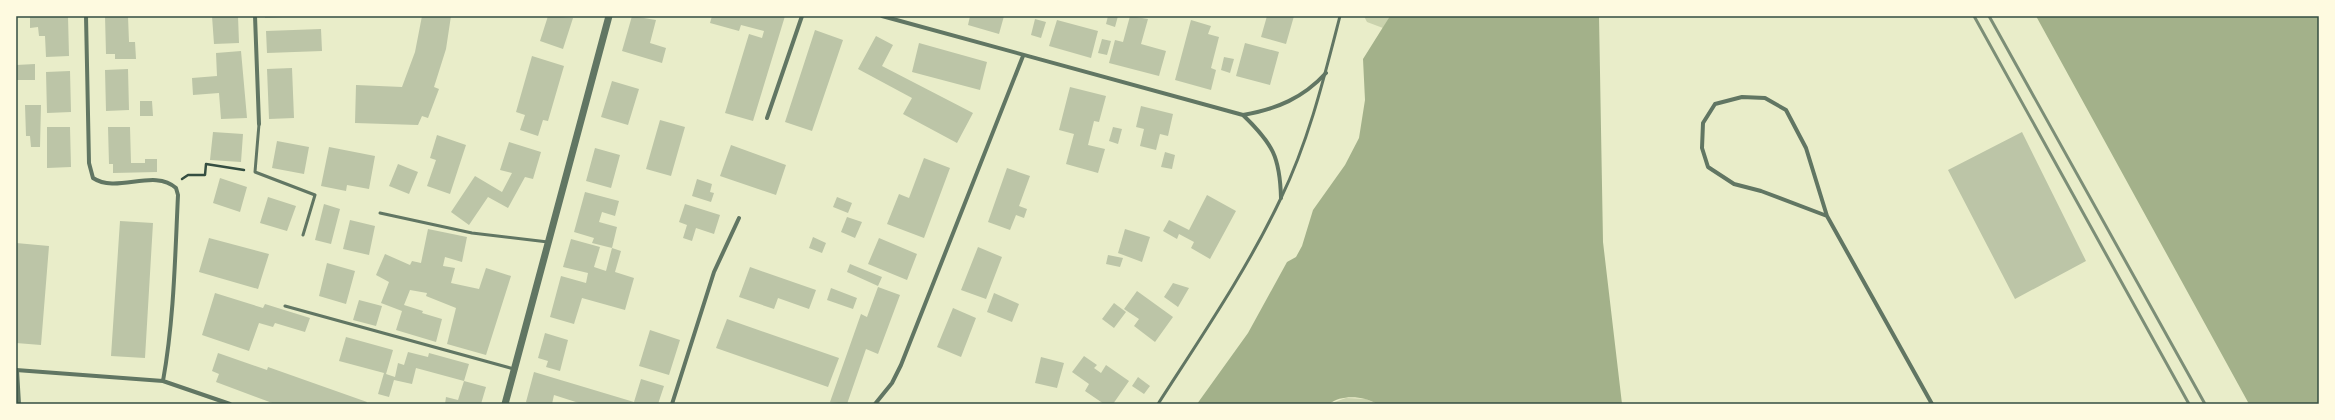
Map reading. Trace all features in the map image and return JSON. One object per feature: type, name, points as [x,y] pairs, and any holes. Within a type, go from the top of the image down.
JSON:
[{"type":"street","points":[[86,16],[89,163],[94,178],[104,183],[165,181],[176,188],[178,195],[169,348],[163,381]]},
{"type":"street","points":[[255,16],[259,124]]},
{"type":"street","points":[[504,404],[609,16]]},
{"type":"street","points":[[767,118],[802,16]]},
{"type":"street","points":[[882,16],[1023,56],[1243,115],[1264,112],[1295,99],[1313,87],[1326,72]]},
{"type":"street","points":[[875,404],[892,383],[900,365],[1023,56]]},
{"type":"street","points":[[1828,216],[1762,191],[1734,184],[1708,167],[1702,148],[1703,123],[1715,104],[1742,96],[1765,98],[1786,110],[1806,148],[1828,216],[1932,404]]},
{"type":"street","points":[[1243,115],[1266,138],[1272,149],[1280,177],[1281,198]]},
{"type":"street","points":[[672,404],[714,272],[739,218]]},
{"type":"street","points":[[19,404],[16,370],[163,381],[230,404]]},
{"type":"lane","points":[[1158,404],[1218,310],[1281,198],[1305,141],[1326,72],[1340,16]]},
{"type":"lane","points":[[259,124],[255,172],[315,194],[303,235]]},
{"type":"lane","points":[[380,213],[472,233],[548,242]]},
{"type":"lane","points":[[285,306],[514,369]]},
{"type":"path","points":[[188,175],[205,175],[206,164],[255,172]]},
{"type":"shaded area","points":[[1364,16],[1390,16],[1383,28],[1367,22]]},
{"type":"shaded area","points":[[1390,16],[1599,16],[1603,242],[1622,404],[1377,404],[1366,399],[1346,397],[1329,404],[1197,404],[1248,333],[1287,262],[1296,257],[1302,246],[1313,210],[1345,165],[1359,138],[1365,100],[1363,59]]},
{"type":"shaded area","points":[[2036,16],[2319,16],[2319,404],[2249,404]]},
{"type":"shaded area","points":[[1346,398],[1366,399],[1377,404],[1329,404]]},
{"type":"building","points":[[30,16],[68,16],[69,56],[46,57],[45,36],[39,36],[38,27],[30,28]]},
{"type":"building","points":[[105,16],[128,16],[129,42],[135,42],[136,59],[115,59],[115,54],[106,54]]},
{"type":"building","points":[[212,16],[238,16],[239,43],[214,44]]},
{"type":"building","points":[[265,16],[283,16],[283,17],[265,18]]},
{"type":"building","points":[[422,16],[451,16],[446,49],[434,87],[439,89],[428,118],[422,116],[418,125],[355,123],[356,85],[402,87],[415,52]]},
{"type":"building","points":[[548,16],[573,18],[563,49],[540,41]]},
{"type":"building","points":[[632,16],[656,20],[650,43],[666,48],[662,63],[622,51]]},
{"type":"building","points":[[712,16],[785,16],[753,121],[725,113],[749,34],[762,38],[764,31],[741,25],[739,31],[710,23]]},
{"type":"building","points":[[970,16],[1004,16],[999,34],[968,25]]},
{"type":"building","points":[[1108,16],[1118,16],[1115,27],[1106,24]]},
{"type":"building","points":[[1130,16],[1148,19],[1141,44],[1166,51],[1159,76],[1109,63],[1115,40],[1123,42]]},
{"type":"building","points":[[1267,16],[1294,16],[1286,44],[1261,37]]},
{"type":"building","points":[[1035,19],[1046,22],[1041,38],[1031,35]]},
{"type":"building","points":[[1057,20],[1098,31],[1091,58],[1049,46]]},
{"type":"building","points":[[1191,20],[1211,26],[1208,34],[1219,37],[1211,68],[1216,70],[1211,90],[1175,80]]},
{"type":"building","points":[[321,29],[322,51],[267,53],[266,31]]},
{"type":"building","points":[[815,30],[843,40],[812,131],[785,122]]},
{"type":"building","points":[[876,36],[893,45],[882,66],[973,113],[957,143],[903,114],[912,98],[858,69]]},
{"type":"building","points":[[1102,39],[1111,41],[1107,55],[1098,53]]},
{"type":"building","points":[[919,43],[987,62],[980,90],[912,72]]},
{"type":"building","points":[[1245,43],[1279,52],[1270,85],[1236,76]]},
{"type":"building","points":[[241,51],[247,118],[221,119],[219,93],[193,95],[192,78],[217,76],[216,53]]},
{"type":"building","points":[[532,56],[564,66],[548,121],[543,120],[538,136],[520,130],[525,115],[516,112]]},
{"type":"building","points":[[1224,57],[1234,59],[1230,73],[1221,70]]},
{"type":"building","points":[[35,64],[35,80],[16,80],[16,65]]},
{"type":"building","points":[[292,68],[294,118],[269,119],[267,69]]},
{"type":"building","points":[[128,69],[129,110],[106,111],[105,70]]},
{"type":"building","points":[[70,71],[71,112],[47,113],[46,72]]},
{"type":"building","points":[[612,81],[639,89],[628,125],[601,117]]},
{"type":"building","points":[[1070,87],[1106,96],[1099,122],[1094,121],[1088,145],[1105,149],[1098,173],[1066,164],[1074,134],[1059,130]]},
{"type":"building","points":[[140,101],[152,101],[153,116],[140,116]]},
{"type":"building","points":[[25,105],[41,105],[40,147],[31,147],[30,136],[26,136]]},
{"type":"building","points":[[1141,106],[1173,114],[1168,136],[1160,134],[1156,150],[1140,146],[1144,129],[1136,127]]},
{"type":"building","points":[[660,120],[685,127],[671,176],[646,169]]},
{"type":"building","points":[[47,127],[70,127],[71,167],[47,168]]},
{"type":"building","points":[[108,127],[130,127],[131,163],[145,163],[145,159],[157,159],[157,172],[113,173],[113,164],[109,164]]},
{"type":"building","points":[[1113,127],[1122,129],[1118,144],[1109,141]]},
{"type":"building","points":[[213,132],[243,134],[241,162],[210,160]]},
{"type":"building","points":[[2022,132],[2086,261],[2015,299],[1948,170]]},
{"type":"building","points":[[437,135],[466,145],[450,194],[427,186],[436,160],[430,158]]},
{"type":"building","points":[[277,141],[309,147],[304,174],[272,168]]},
{"type":"building","points":[[509,142],[541,152],[533,179],[525,177],[508,208],[488,197],[469,225],[451,212],[475,176],[502,192],[512,173],[500,170]]},
{"type":"building","points":[[731,145],[786,165],[776,195],[720,176]]},
{"type":"building","points":[[329,147],[375,156],[369,189],[347,185],[346,191],[321,186]]},
{"type":"building","points":[[595,148],[620,155],[611,188],[586,181]]},
{"type":"building","points":[[1165,152],[1175,155],[1172,169],[1161,167]]},
{"type":"building","points":[[924,158],[950,168],[924,238],[887,224],[899,194],[909,198]]},
{"type":"building","points":[[398,164],[418,172],[409,194],[389,186]]},
{"type":"building","points":[[1007,168],[1030,176],[1019,206],[1027,209],[1024,218],[1016,215],[1010,230],[988,222]]},
{"type":"building","points":[[220,178],[247,187],[240,212],[213,203]]},
{"type":"building","points":[[697,179],[712,184],[710,192],[714,193],[711,202],[692,196]]},
{"type":"building","points":[[585,192],[619,201],[615,216],[602,212],[599,222],[617,227],[612,248],[592,243],[594,238],[574,232]]},
{"type":"building","points":[[1207,195],[1236,211],[1210,259],[1191,248],[1194,242],[1179,234],[1177,239],[1163,231],[1169,220],[1189,230]]},
{"type":"building","points":[[268,197],[296,206],[287,231],[260,223]]},
{"type":"building","points":[[837,197],[852,203],[848,213],[833,207]]},
{"type":"building","points":[[324,204],[340,209],[331,244],[315,240]]},
{"type":"building","points":[[685,204],[720,215],[714,234],[696,228],[692,241],[683,238],[687,225],[679,222]]},
{"type":"building","points":[[847,217],[862,222],[855,238],[841,232]]},
{"type":"building","points":[[350,220],[375,226],[369,255],[343,249]]},
{"type":"building","points":[[120,221],[153,223],[145,358],[111,356]]},
{"type":"building","points":[[428,229],[467,237],[462,262],[445,257],[443,266],[455,268],[451,283],[479,289],[486,268],[511,276],[486,355],[447,344],[456,308],[426,296],[427,293],[410,290],[404,305],[423,311],[422,313],[442,319],[436,342],[396,330],[402,311],[381,303],[389,282],[376,275],[385,254],[410,265],[412,261],[421,263]]},
{"type":"building","points":[[1125,229],[1150,237],[1142,262],[1118,253]]},
{"type":"building","points":[[813,237],[826,243],[822,253],[809,248]]},
{"type":"building","points":[[209,238],[269,254],[258,289],[199,272]]},
{"type":"building","points":[[879,238],[917,254],[907,280],[868,264]]},
{"type":"building","points":[[571,239],[600,247],[594,267],[606,271],[612,248],[621,251],[615,272],[634,278],[625,310],[582,298],[574,324],[550,317],[561,276],[586,283],[588,273],[563,267]]},
{"type":"building","points":[[16,243],[49,246],[41,345],[16,343]]},
{"type":"building","points":[[978,247],[1002,257],[986,299],[961,290]]},
{"type":"building","points":[[1108,255],[1123,258],[1120,267],[1106,264]]},
{"type":"building","points":[[327,263],[355,271],[346,304],[319,296]]},
{"type":"building","points":[[850,264],[882,277],[878,286],[847,272]]},
{"type":"building","points":[[750,267],[816,290],[809,309],[778,298],[774,309],[739,297]]},
{"type":"building","points":[[1173,283],[1189,288],[1178,307],[1164,297]]},
{"type":"building","points":[[878,287],[900,295],[878,354],[866,349],[847,404],[830,402],[861,314],[867,317]]},
{"type":"building","points":[[831,288],[857,298],[853,309],[827,300]]},
{"type":"building","points":[[1137,291],[1173,317],[1155,342],[1134,326],[1139,319],[1124,309]]},
{"type":"building","points":[[215,293],[263,308],[265,304],[310,318],[305,332],[275,323],[273,327],[259,323],[249,351],[202,335]]},
{"type":"building","points":[[994,293],[1019,304],[1012,322],[987,312]]},
{"type":"building","points":[[359,300],[382,306],[376,326],[353,320]]},
{"type":"building","points":[[1114,303],[1126,312],[1114,328],[1102,319]]},
{"type":"building","points":[[953,308],[976,318],[961,357],[937,347]]},
{"type":"building","points":[[727,319],[839,358],[828,387],[716,348]]},
{"type":"building","points":[[650,330],[680,340],[669,375],[639,366]]},
{"type":"building","points":[[545,333],[568,340],[560,371],[546,367],[548,361],[538,358]]},
{"type":"building","points":[[346,337],[393,350],[386,374],[395,377],[398,363],[404,365],[408,352],[428,357],[429,353],[469,364],[464,381],[416,368],[412,384],[394,380],[389,397],[378,394],[384,373],[339,361]]},
{"type":"building","points":[[218,353],[267,370],[268,367],[367,402],[366,404],[275,404],[216,382],[219,374],[212,371]]},
{"type":"building","points":[[1084,356],[1097,365],[1094,368],[1101,373],[1106,365],[1129,381],[1113,404],[1104,404],[1085,391],[1089,384],[1072,372]]},
{"type":"building","points":[[1041,357],[1064,363],[1057,388],[1035,383]]},
{"type":"building","points":[[534,372],[634,402],[641,379],[664,386],[658,404],[582,404],[554,395],[552,404],[534,404],[526,402]]},
{"type":"building","points":[[1138,377],[1150,386],[1144,394],[1132,386]]},
{"type":"building","points":[[464,381],[486,387],[481,404],[445,404],[446,397],[458,400]]},
{"type":"railway","points":[[1974,16],[2189,404]]},
{"type":"railway","points":[[1989,16],[2205,404]]}]
